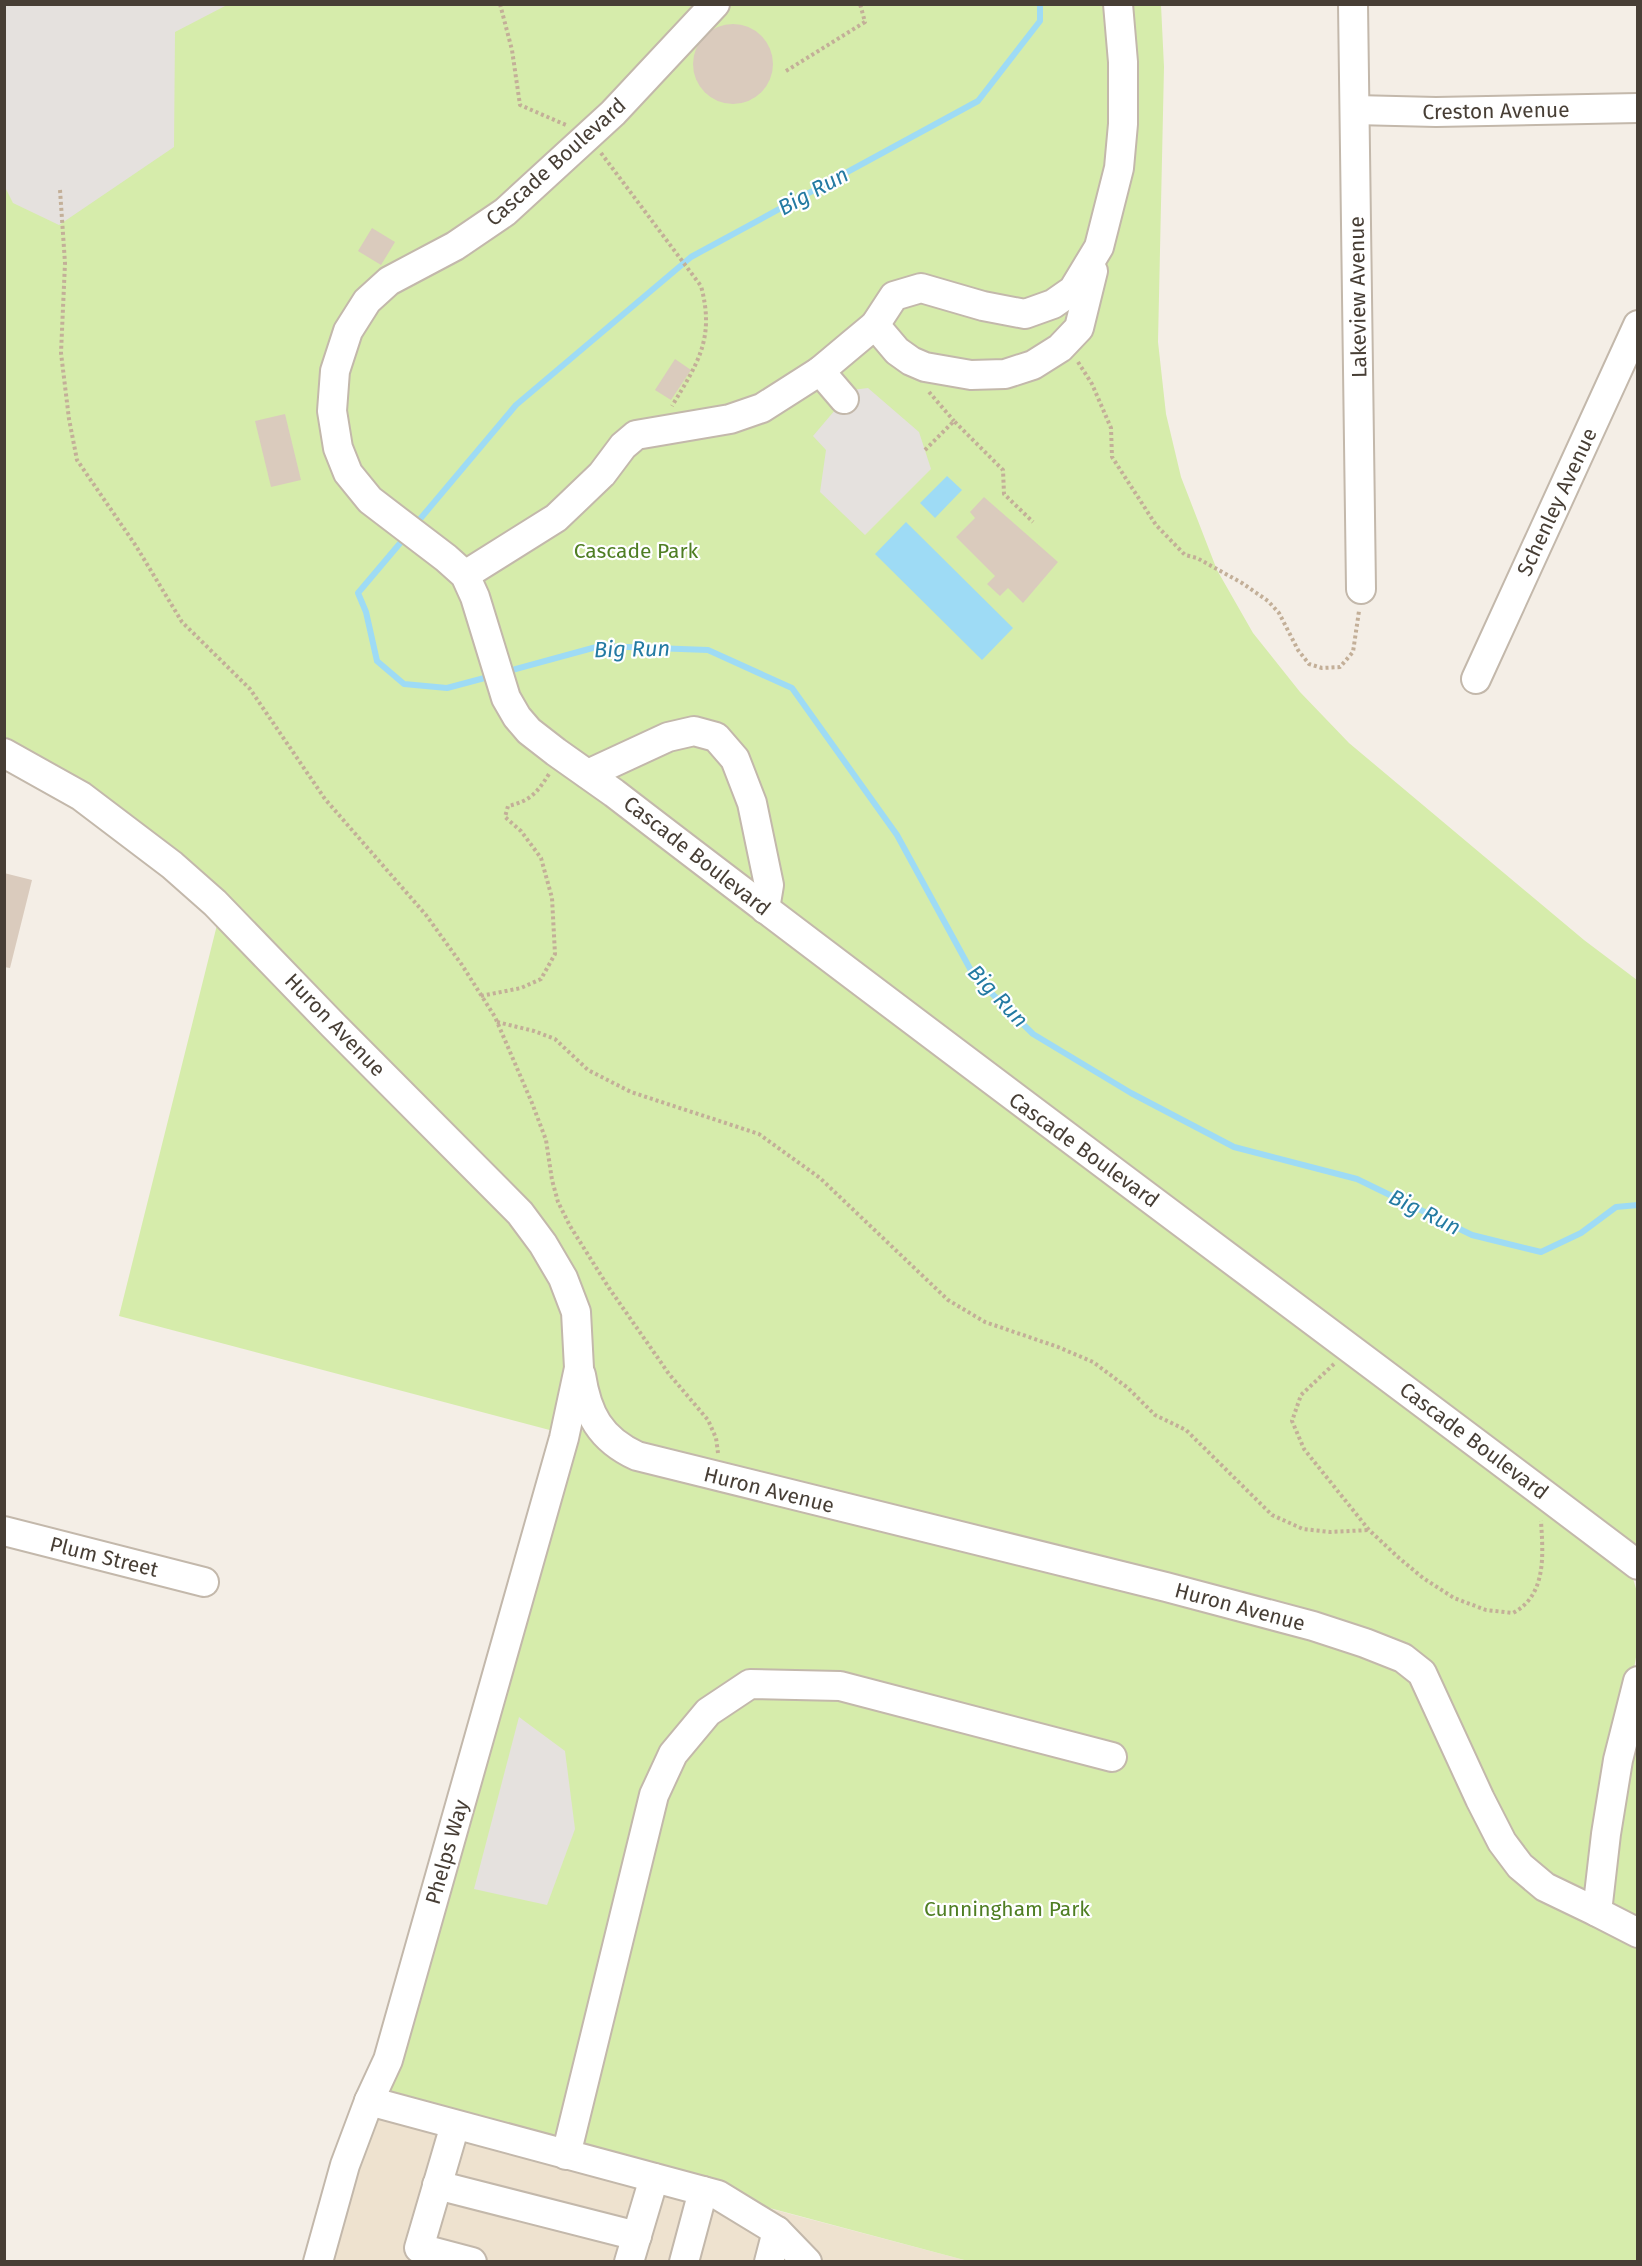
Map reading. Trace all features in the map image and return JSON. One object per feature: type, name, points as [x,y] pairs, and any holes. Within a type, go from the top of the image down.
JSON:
[{"type":"street","name":"Cascade Boulevard","points":[[715,4],[669,56],[589,135],[505,212],[456,246],[389,281],[367,302],[348,331],[335,371],[332,411],[338,448],[348,473],[370,500],[455,567],[475,597],[506,698],[529,731],[1635,1563]]},
{"type":"street","points":[[875,325],[897,351],[911,361],[925,368],[971,375],[1005,374],[1033,364],[1065,343],[1079,328],[1119,168],[1123,124],[1123,62],[1118,4]]},
{"type":"street","name":"Lakeview Avenue","points":[[1353,4],[1361,589]]},
{"type":"street","name":"Creston Avenue","points":[[1355,110],[1436,112],[1638,108]]},
{"type":"street","points":[[455,567],[556,518],[602,474],[623,446],[636,435],[730,419],[762,408],[820,371],[875,325],[894,296],[921,288],[983,306],[1025,314],[1053,304],[1073,290],[1099,247]]},
{"type":"street","name":"Schenley Avenue","points":[[1476,679],[1638,326]]},
{"type":"street","points":[[820,371],[844,399]]},
{"type":"street","points":[[588,774],[668,737],[694,731],[716,737],[735,759],[752,803],[769,885],[765,909]]},
{"type":"street","name":"Huron Avenue","points":[[4,753],[81,796],[172,864],[207,895],[519,1213],[543,1244],[563,1278],[576,1312],[579,1364],[588,1406],[598,1426],[622,1450],[716,1477],[1166,1587],[1313,1626],[1403,1658],[1422,1673],[1480,1799],[1502,1842],[1520,1866],[1545,1887],[1638,1933]]},
{"type":"street","name":"Huron Avenue","points":[[564,1440],[579,1364]]},
{"type":"street","points":[[564,1440],[576,1431],[586,1430],[612,1441]]},
{"type":"street","name":"Phelps Way","points":[[318,2262],[345,2165],[369,2101],[388,2060],[564,1440]]},
{"type":"street","name":"Plum Street","points":[[4,1531],[204,1582]]},
{"type":"street","points":[[1597,1912],[1618,1760],[1638,1681]]},
{"type":"street","points":[[566,2155],[654,1795],[673,1754],[708,1712],[750,1684],[840,1686],[1112,1757]]},
{"type":"street","points":[[369,2101],[718,2195],[777,2231],[807,2262]]},
{"type":"street","points":[[455,2125],[419,2248],[472,2262]]},
{"type":"street","points":[[437,2185],[633,2249],[654,2178]]},
{"type":"street","points":[[684,2262],[703,2191]]},
{"type":"street","points":[[769,2262],[777,2231]]},
{"type":"path","points":[[500,4],[512,50],[520,105],[589,135],[701,286],[706,303],[708,324],[695,368],[655,431]]},
{"type":"path","points":[[786,71],[865,22],[860,4]]},
{"type":"path","points":[[60,190],[64,263],[61,353],[69,419],[77,460],[136,546],[182,622],[250,689],[325,799],[426,915],[462,965],[496,1022],[546,1140],[558,1202],[609,1288],[669,1374],[708,1420],[716,1438],[719,1460],[716,1477]]},
{"type":"path","points":[[1065,343],[1092,384],[1112,429],[1112,457],[1156,525],[1185,555],[1197,558],[1242,583],[1268,601],[1278,613],[1298,650],[1309,664],[1323,668],[1340,667],[1353,652],[1361,589]]},
{"type":"path","points":[[925,368],[927,389],[954,421],[1003,470],[1004,494],[1033,522]]},
{"type":"path","points":[[925,450],[954,421]]},
{"type":"path","points":[[481,996],[521,988],[541,979],[555,954],[552,898],[541,858],[521,831],[505,817],[508,806],[522,803],[538,791],[561,756]]},
{"type":"path","points":[[496,1022],[534,1031],[555,1039],[588,1070],[631,1092],[759,1134],[820,1178],[948,1300],[985,1322],[1058,1347],[1093,1362],[1128,1388],[1155,1415],[1186,1430],[1272,1515],[1304,1529],[1330,1532],[1369,1530]]},
{"type":"path","points":[[1350,1347],[1301,1395],[1292,1421],[1304,1449],[1369,1530],[1398,1558],[1454,1598],[1486,1610],[1513,1613],[1532,1598],[1538,1586],[1541,1567],[1539,1512]]},
{"type":"shaded area","points":[[4,5],[227,5],[175,32],[174,147],[59,225],[13,203],[5,187]]},
{"type":"shaded area","points":[[868,388],[919,432],[931,469],[865,535],[820,492],[826,450],[813,436],[852,390]]},
{"type":"shaded area","points":[[519,1717],[565,1751],[575,1829],[547,1905],[474,1889]]},
{"type":"shaded area","points":[[369,2101],[703,2191],[968,2261],[318,2262]]},
{"type":"green space","points":[[5,5],[1161,5],[1164,67],[1158,342],[1166,414],[1181,477],[1217,570],[1253,633],[1300,692],[1349,743],[1584,940],[1637,980],[1637,1564],[1627,1558],[1637,1592],[1638,1646],[1620,1747],[1637,1682],[1637,2261],[968,2261],[369,2101],[576,1431],[586,1430],[587,1406],[561,1433],[119,1316],[221,909],[5,753]]},
{"type":"water","points":[[947,476],[962,490],[935,518],[920,503]]},
{"type":"water","points":[[906,522],[1013,628],[982,660],[875,554]]},
{"type":"building","points":[[733,24],[748,27],[761,36],[770,49],[773,64],[770,79],[761,92],[748,101],[733,104],[718,101],[705,92],[696,79],[693,64],[696,49],[705,36],[718,27]]},
{"type":"building","points":[[372,228],[395,242],[381,265],[358,251]]},
{"type":"building","points":[[675,359],[691,370],[671,400],[655,390]]},
{"type":"building","points":[[285,414],[301,480],[271,487],[255,421]]},
{"type":"building","points":[[984,497],[1058,562],[1023,603],[1008,588],[1000,596],[987,584],[995,576],[956,537],[975,518],[970,512]]},
{"type":"building","points":[[4,873],[32,880],[10,968],[4,967]]},
{"type":"waterway","name":"Big Run","points":[[415,525],[516,405],[691,257],[978,101],[1040,21],[1040,4]]},
{"type":"waterway","name":"Big Run","points":[[407,535],[358,593],[366,612],[377,661],[404,684],[447,688],[492,676]]},
{"type":"waterway","name":"Big Run","points":[[505,672],[600,646],[708,650],[792,688],[897,835],[974,976],[1033,1034],[1131,1093],[1234,1147],[1357,1179],[1472,1235],[1541,1252],[1581,1233],[1616,1207],[1638,1205]]},
{"type":"park label","name":"Cascade Park","points":[[636,551]]},
{"type":"park label","name":"Cunningham Park","points":[[1007,1909]]}]
